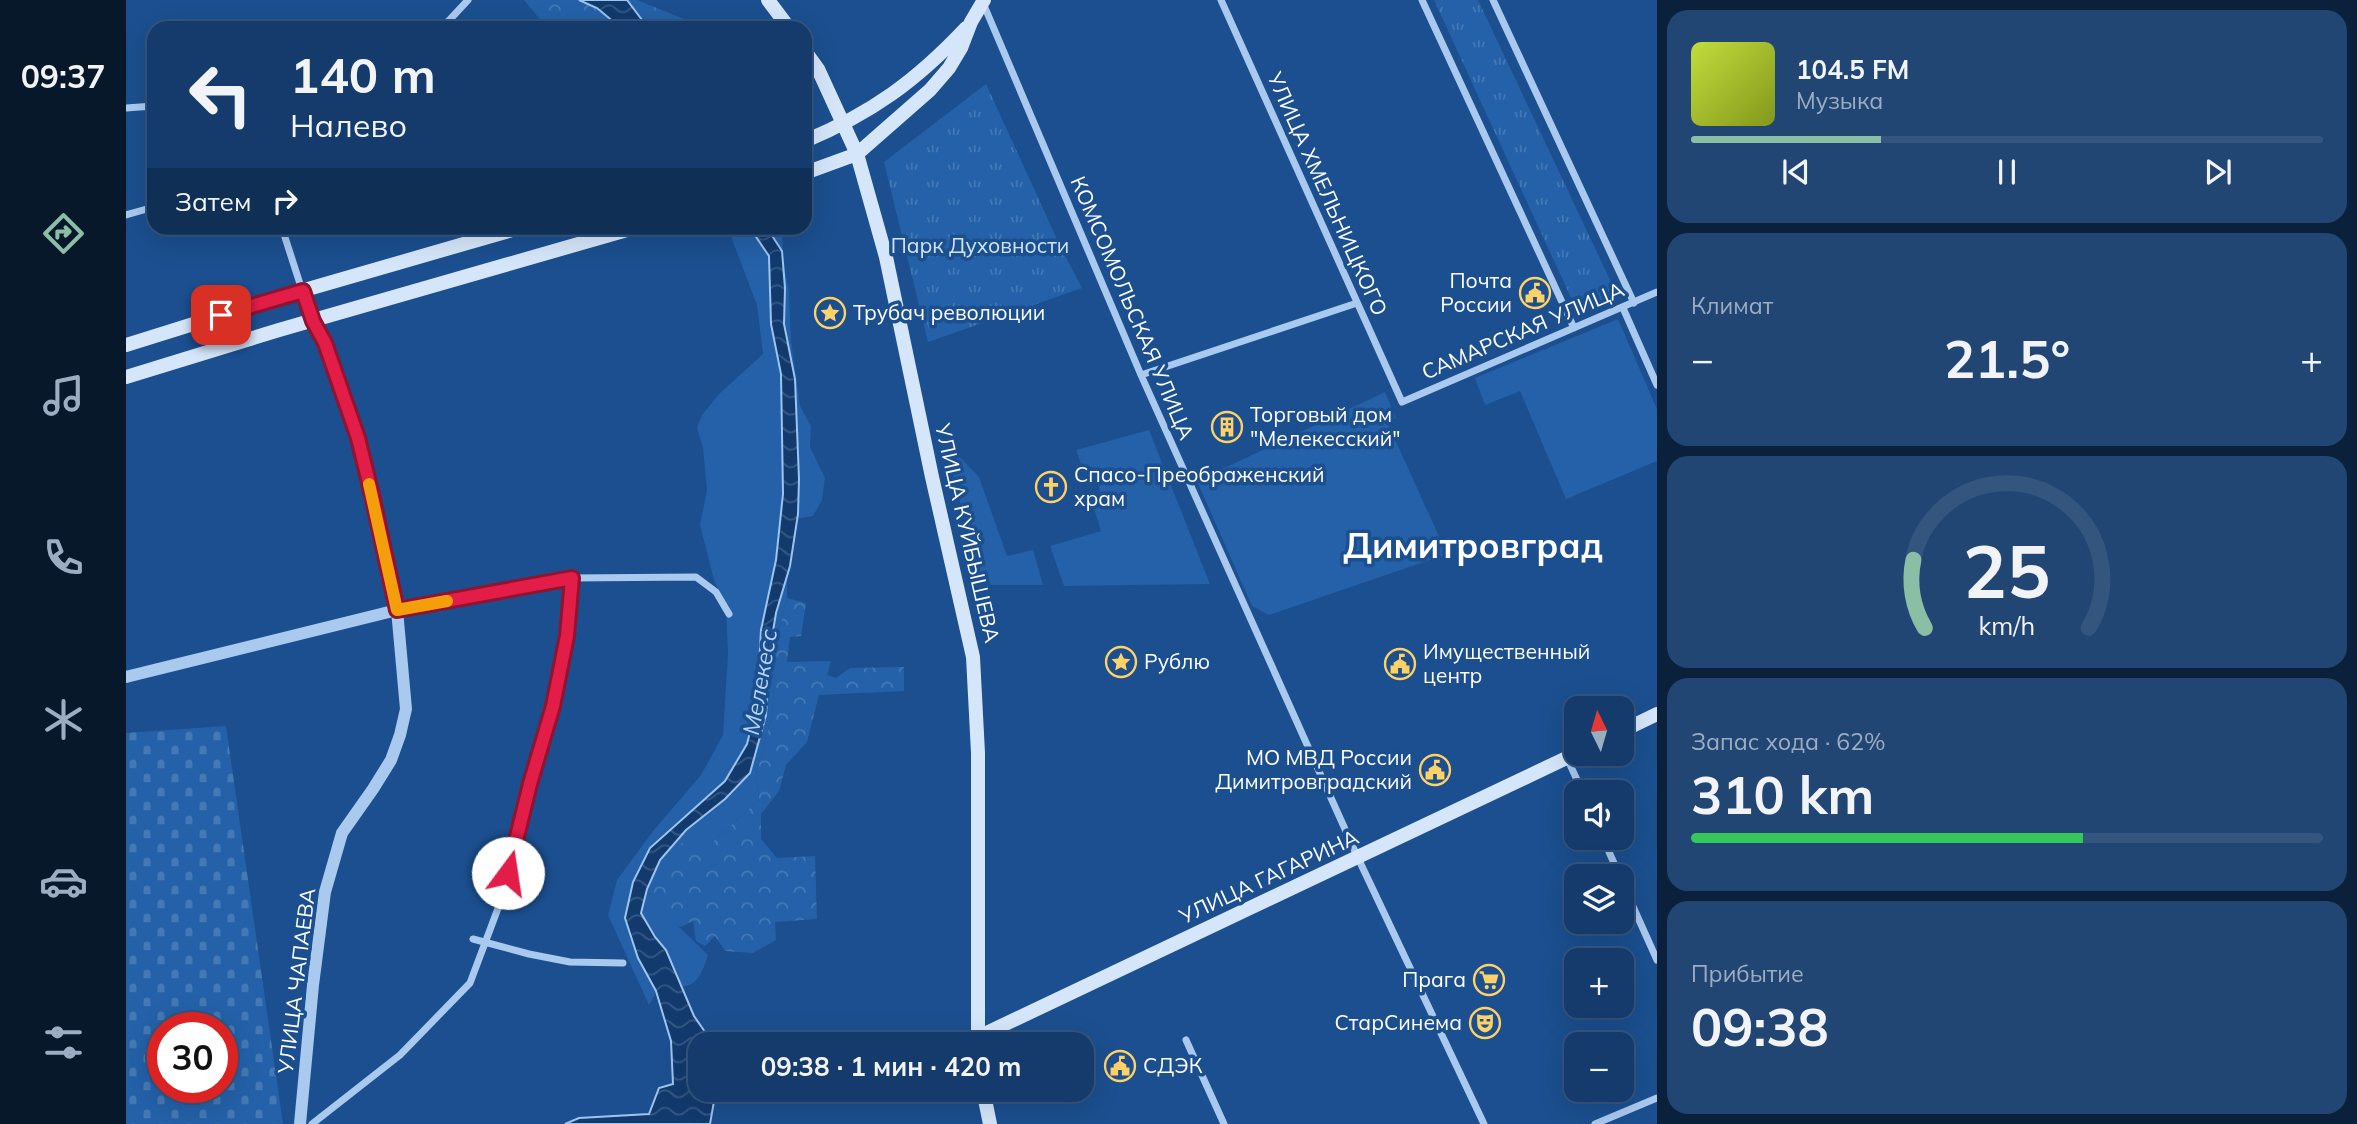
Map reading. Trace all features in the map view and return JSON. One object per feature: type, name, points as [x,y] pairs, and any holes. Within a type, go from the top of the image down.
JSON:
[{"type":"main road","points":[[768,0],[784,21]]},
{"type":"main road","points":[[812,170],[857,154],[930,90],[961,48],[982,1]]},
{"type":"main road","points":[[812,138],[844,124],[899,91],[971,22]]},
{"type":"main road","name":"УЛИЦА КУЙБЫШЕВА","points":[[812,61],[857,154],[896,298],[932,477],[974,664],[978,753],[978,1032]]},
{"type":"main road","points":[[126,345],[495,235]]},
{"type":"main road","points":[[126,377],[610,235]]},
{"type":"main road","points":[[1634,725],[1657,714]]},
{"type":"main road","name":"УЛИЦА ГАГАРИНА","points":[[997,1032],[1564,760]]},
{"type":"main road","points":[[985,1102],[990,1124]]},
{"type":"street","points":[[448,21],[468,0]]},
{"type":"street","name":"УЛИЦА ХМЕЛЬНИЦКОГО","points":[[1221,0],[1402,402]]},
{"type":"street","points":[[1422,0],[1574,328]]},
{"type":"street","points":[[1493,0],[1634,303]]},
{"type":"street","name":"КОМСОМОЛЬСКАЯ УЛИЦА","points":[[982,1],[1140,374],[1358,858],[1484,1124]]},
{"type":"street","points":[[126,108],[147,106]]},
{"type":"street","points":[[126,215],[147,209]]},
{"type":"street","points":[[284,235],[303,291]]},
{"type":"street","name":"УЛИЦА ЧАПАЕВА","points":[[300,1124],[325,892],[342,833],[391,760],[406,709],[397,610],[358,438],[325,343],[313,321],[303,291]]},
{"type":"street","name":"САМАРСКАЯ УЛИЦА","points":[[1402,402],[1657,292]]},
{"type":"street","points":[[1140,374],[1357,303]]},
{"type":"street","points":[[1623,308],[1657,385]]},
{"type":"street","points":[[126,677],[397,610],[572,578],[696,577],[716,592],[729,614]]},
{"type":"street","points":[[312,1124],[400,1055],[470,983],[503,895],[530,784],[553,706],[567,636],[572,578]]},
{"type":"street","points":[[1634,909],[1657,960]]},
{"type":"street","points":[[473,939],[570,962],[623,962]]},
{"type":"street","points":[[1186,1040],[1224,1124]]},
{"type":"street","points":[[1595,1124],[1657,1098]]},
{"type":"green space","points":[[524,0],[637,0],[686,21],[541,21]]},
{"type":"green space","points":[[1434,0],[1478,0],[1618,297],[1578,313]]},
{"type":"green space","name":"Парк Духовности","points":[[986,84],[1082,288],[928,342],[884,162]]},
{"type":"green space","points":[[730,235],[782,235],[791,341],[800,406],[811,426],[810,447],[825,478],[822,500],[813,516],[795,519],[787,556],[787,598],[777,637],[772,715],[756,774],[759,800],[707,847],[656,915],[676,924],[708,955],[696,980],[685,986],[658,989],[649,1005],[608,915],[617,880],[653,831],[701,775],[723,735],[728,654],[726,608],[714,580],[700,525],[707,490],[703,448],[697,428],[702,415],[719,394],[763,354],[757,305]]},
{"type":"green space","points":[[1618,319],[1657,409],[1657,461],[1566,499],[1520,391],[1485,405],[1475,378]]},
{"type":"green space","points":[[1385,392],[1396,418],[1388,424],[1447,554],[1269,615],[1252,606],[1197,481]]},
{"type":"green space","points":[[1149,430],[1210,584],[1064,586],[1050,546],[1101,531],[1094,509],[1102,498],[1093,468],[1081,464],[1076,450]]},
{"type":"green space","points":[[945,442],[979,477],[1007,556],[1033,550],[1043,585],[992,585],[978,575]]},
{"type":"green space","points":[[787,598],[806,603],[801,636],[790,637],[787,662],[831,661],[827,675],[836,678],[850,668],[904,667],[904,691],[819,695],[807,742],[786,765],[779,791],[761,814],[761,839],[777,858],[815,856],[817,919],[775,922],[776,940],[753,953],[725,951],[715,936],[705,946],[696,941],[693,921],[681,927],[647,911],[663,864],[681,843],[707,847],[759,800],[756,774],[772,715],[777,637]]},
{"type":"green space","points":[[226,726],[283,1124],[126,1124],[126,733]]},
{"type":"water","points":[[579,0],[627,0],[643,21],[613,21],[597,8]]},
{"type":"water","name":"Мелекесс","points":[[755,235],[772,235],[782,251],[784,324],[795,379],[799,479],[798,514],[790,566],[776,613],[770,649],[766,715],[750,773],[725,799],[686,830],[660,860],[647,889],[641,913],[666,950],[694,1016],[705,1032],[688,1032],[688,1102],[714,1102],[710,1124],[565,1124],[579,1118],[649,1114],[659,1088],[673,1084],[671,1041],[656,991],[638,958],[625,918],[633,882],[650,848],[725,781],[747,744],[757,704],[761,630],[776,560],[783,494],[781,374],[771,324],[769,256]]},
{"type":"slow traffic","points":[[369,484],[397,610],[447,601]]},
{"type":"place","name":"Почта России","points":[[1535,293]]},
{"type":"place","name":"Трубач революции","points":[[830,313]]},
{"type":"place","name":"Торговый дом \"Мелекесский\"","points":[[1227,427]]},
{"type":"place","name":"Спасо-Преображенский храм","points":[[1051,487]]},
{"type":"place","name":"Рублю","points":[[1121,662]]},
{"type":"place","name":"Имущественный центр","points":[[1400,664]]},
{"type":"place","name":"МО МВД России Димитровградский","points":[[1435,770]]},
{"type":"place","name":"Прага","points":[[1489,980]]},
{"type":"place","name":"СтарСинема","points":[[1485,1023]]},
{"type":"place","name":"СДЭК","points":[[1120,1066]]},
{"type":"district","name":"Димитровград","points":[[1473,546]]},
{"type":"route","points":[[221,315],[303,291],[313,321],[325,343],[358,438],[397,610],[572,578],[567,636],[553,706],[508,873]]}]
